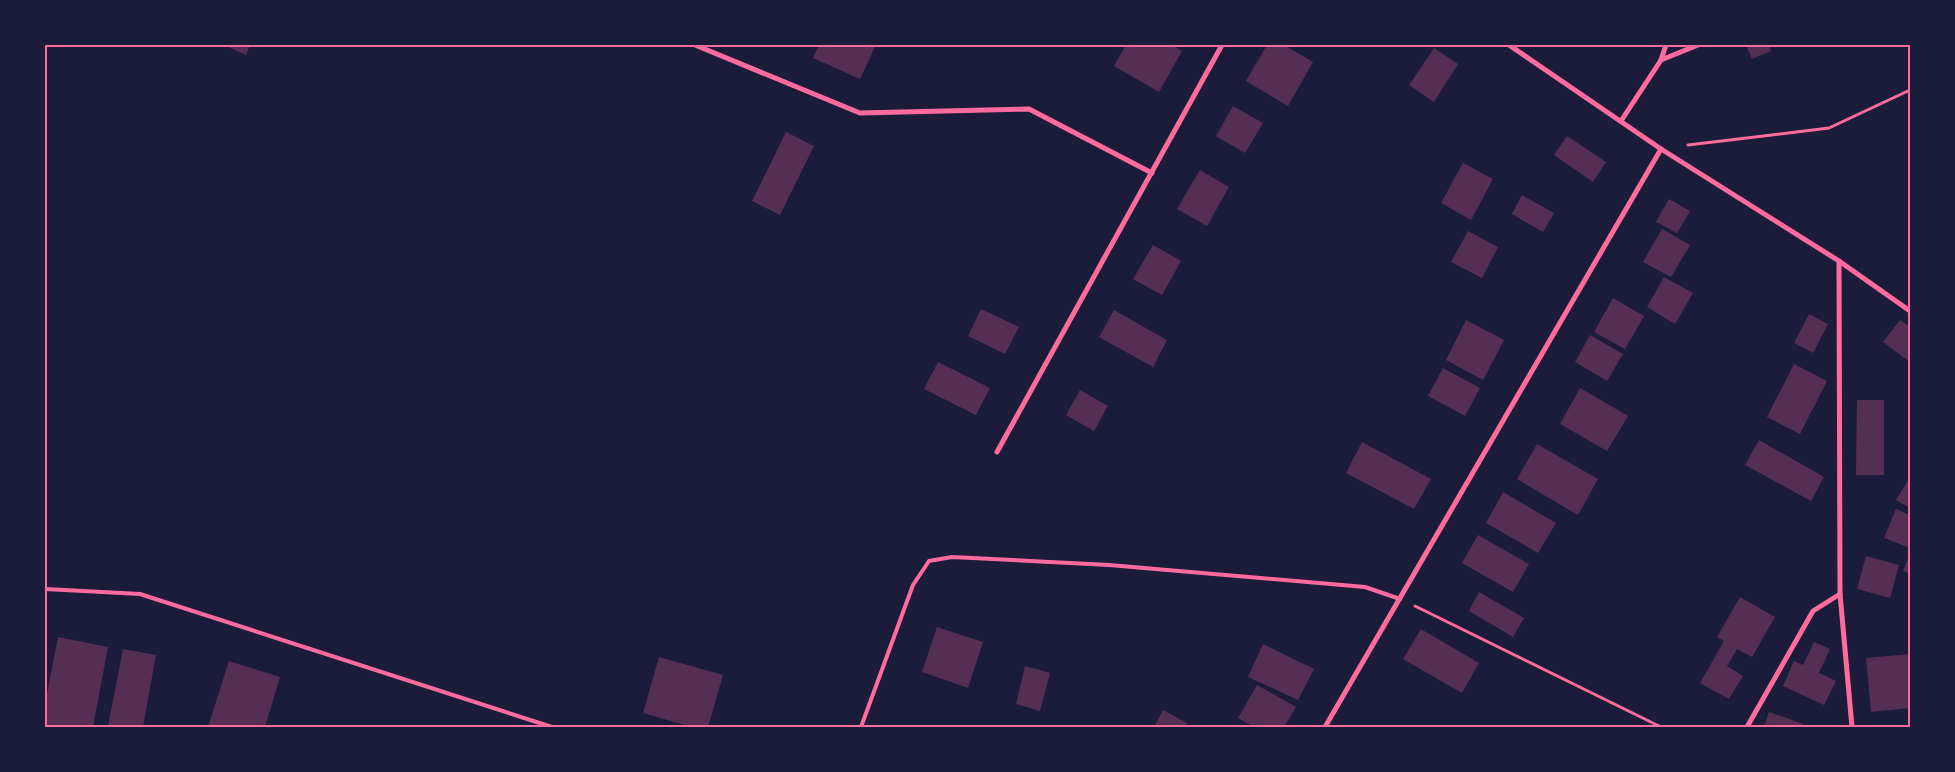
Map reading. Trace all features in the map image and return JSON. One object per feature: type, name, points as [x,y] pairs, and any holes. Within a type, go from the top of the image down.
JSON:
[{"type":"street","points":[[695,45],[860,113],[1029,109],[1152,173]]},
{"type":"street","points":[[997,452],[1222,45]]},
{"type":"street","points":[[1509,45],[1661,149],[1839,261],[1910,311]]},
{"type":"street","points":[[1621,121],[1661,60],[1666,45]]},
{"type":"street","points":[[1661,60],[1698,45]]},
{"type":"street","points":[[1325,727],[1661,149]]},
{"type":"street","points":[[1839,261],[1840,594],[1852,727]]},
{"type":"street","points":[[1746,727],[1813,611],[1840,594]]},
{"type":"lane","points":[[861,727],[913,585],[929,561],[952,557],[1109,565],[1365,587],[1400,599]]},
{"type":"lane","points":[[45,589],[140,594],[552,727]]},
{"type":"path","points":[[1661,149],[1830,128],[1910,90]]},
{"type":"path","points":[[1400,599],[1661,727]]},
{"type":"building","points":[[224,45],[250,45],[246,55]]},
{"type":"building","points":[[819,45],[876,45],[860,79],[813,58]]},
{"type":"building","points":[[1126,45],[1172,45],[1182,51],[1159,92],[1114,66]]},
{"type":"building","points":[[1267,45],[1284,45],[1313,62],[1288,106],[1246,81]]},
{"type":"building","points":[[1746,45],[1769,45],[1771,51],[1752,59]]},
{"type":"building","points":[[1434,48],[1458,64],[1434,102],[1409,85]]},
{"type":"building","points":[[1233,106],[1263,123],[1245,153],[1216,136]]},
{"type":"building","points":[[786,132],[814,146],[780,215],[752,201]]},
{"type":"building","points":[[1567,136],[1606,162],[1593,182],[1554,155]]},
{"type":"building","points":[[1463,163],[1493,179],[1471,220],[1441,203]]},
{"type":"building","points":[[1200,170],[1229,187],[1207,226],[1177,209]]},
{"type":"building","points":[[1522,195],[1554,213],[1543,232],[1512,214]]},
{"type":"building","points":[[1669,199],[1690,211],[1677,233],[1656,222]]},
{"type":"building","points":[[1662,229],[1690,245],[1671,277],[1643,262]]},
{"type":"building","points":[[1468,231],[1498,247],[1482,278],[1451,262]]},
{"type":"building","points":[[1153,245],[1181,261],[1162,295],[1133,279]]},
{"type":"building","points":[[1664,277],[1693,293],[1675,324],[1647,307]]},
{"type":"building","points":[[1613,298],[1644,316],[1625,349],[1594,332]]},
{"type":"building","points":[[981,309],[1019,327],[1005,354],[968,336]]},
{"type":"building","points":[[1114,310],[1167,340],[1153,367],[1099,337]]},
{"type":"building","points":[[1809,314],[1828,324],[1813,353],[1794,343]]},
{"type":"building","points":[[1466,320],[1504,340],[1483,380],[1446,360]]},
{"type":"building","points":[[1900,320],[1910,327],[1910,362],[1883,342]]},
{"type":"building","points":[[1590,335],[1623,354],[1607,381],[1575,362]]},
{"type":"building","points":[[938,362],[990,388],[976,415],[924,389]]},
{"type":"building","points":[[1794,364],[1827,381],[1800,434],[1767,417]]},
{"type":"building","points":[[1443,368],[1480,388],[1465,416],[1428,396]]},
{"type":"building","points":[[1580,388],[1628,416],[1607,451],[1560,424]]},
{"type":"building","points":[[1080,390],[1108,406],[1094,431],[1066,415]]},
{"type":"building","points":[[1857,400],[1884,400],[1884,475],[1856,475]]},
{"type":"building","points":[[1759,440],[1824,477],[1811,501],[1745,465]]},
{"type":"building","points":[[1362,442],[1431,479],[1414,509],[1346,473]]},
{"type":"building","points":[[1537,444],[1598,479],[1578,515],[1517,479]]},
{"type":"building","points":[[1910,477],[1910,508],[1896,500]]},
{"type":"building","points":[[1503,492],[1556,523],[1538,553],[1486,523]]},
{"type":"building","points":[[1896,509],[1910,515],[1910,548],[1884,538]]},
{"type":"building","points":[[1478,535],[1529,564],[1513,592],[1462,563]]},
{"type":"building","points":[[1910,554],[1910,574],[1903,571]]},
{"type":"building","points":[[1866,556],[1899,565],[1890,598],[1857,589]]},
{"type":"building","points":[[1479,592],[1524,618],[1513,637],[1469,611]]},
{"type":"building","points":[[1740,597],[1775,617],[1752,657],[1737,649],[1727,666],[1743,676],[1729,699],[1700,683],[1724,641],[1717,637]]},
{"type":"building","points":[[937,627],[983,642],[968,688],[922,672]]},
{"type":"building","points":[[1421,629],[1479,663],[1462,693],[1403,659]]},
{"type":"building","points":[[58,637],[108,647],[93,727],[45,727],[45,704]]},
{"type":"building","points":[[1814,642],[1830,649],[1819,673],[1836,681],[1824,705],[1783,686],[1794,661],[1803,665]]},
{"type":"building","points":[[1263,644],[1314,669],[1298,700],[1248,677]]},
{"type":"building","points":[[123,649],[156,655],[143,727],[108,726]]},
{"type":"building","points":[[1910,654],[1910,708],[1871,712],[1866,658]]},
{"type":"building","points":[[659,657],[723,675],[708,727],[691,727],[643,713]]},
{"type":"building","points":[[229,661],[280,677],[265,727],[208,727]]},
{"type":"building","points":[[1025,666],[1050,673],[1040,711],[1016,704]]},
{"type":"building","points":[[1257,685],[1296,707],[1284,727],[1254,727],[1238,718]]},
{"type":"building","points":[[1163,710],[1187,723],[1185,727],[1154,727]]},
{"type":"building","points":[[1769,712],[1787,718],[1810,727],[1764,727]]}]
